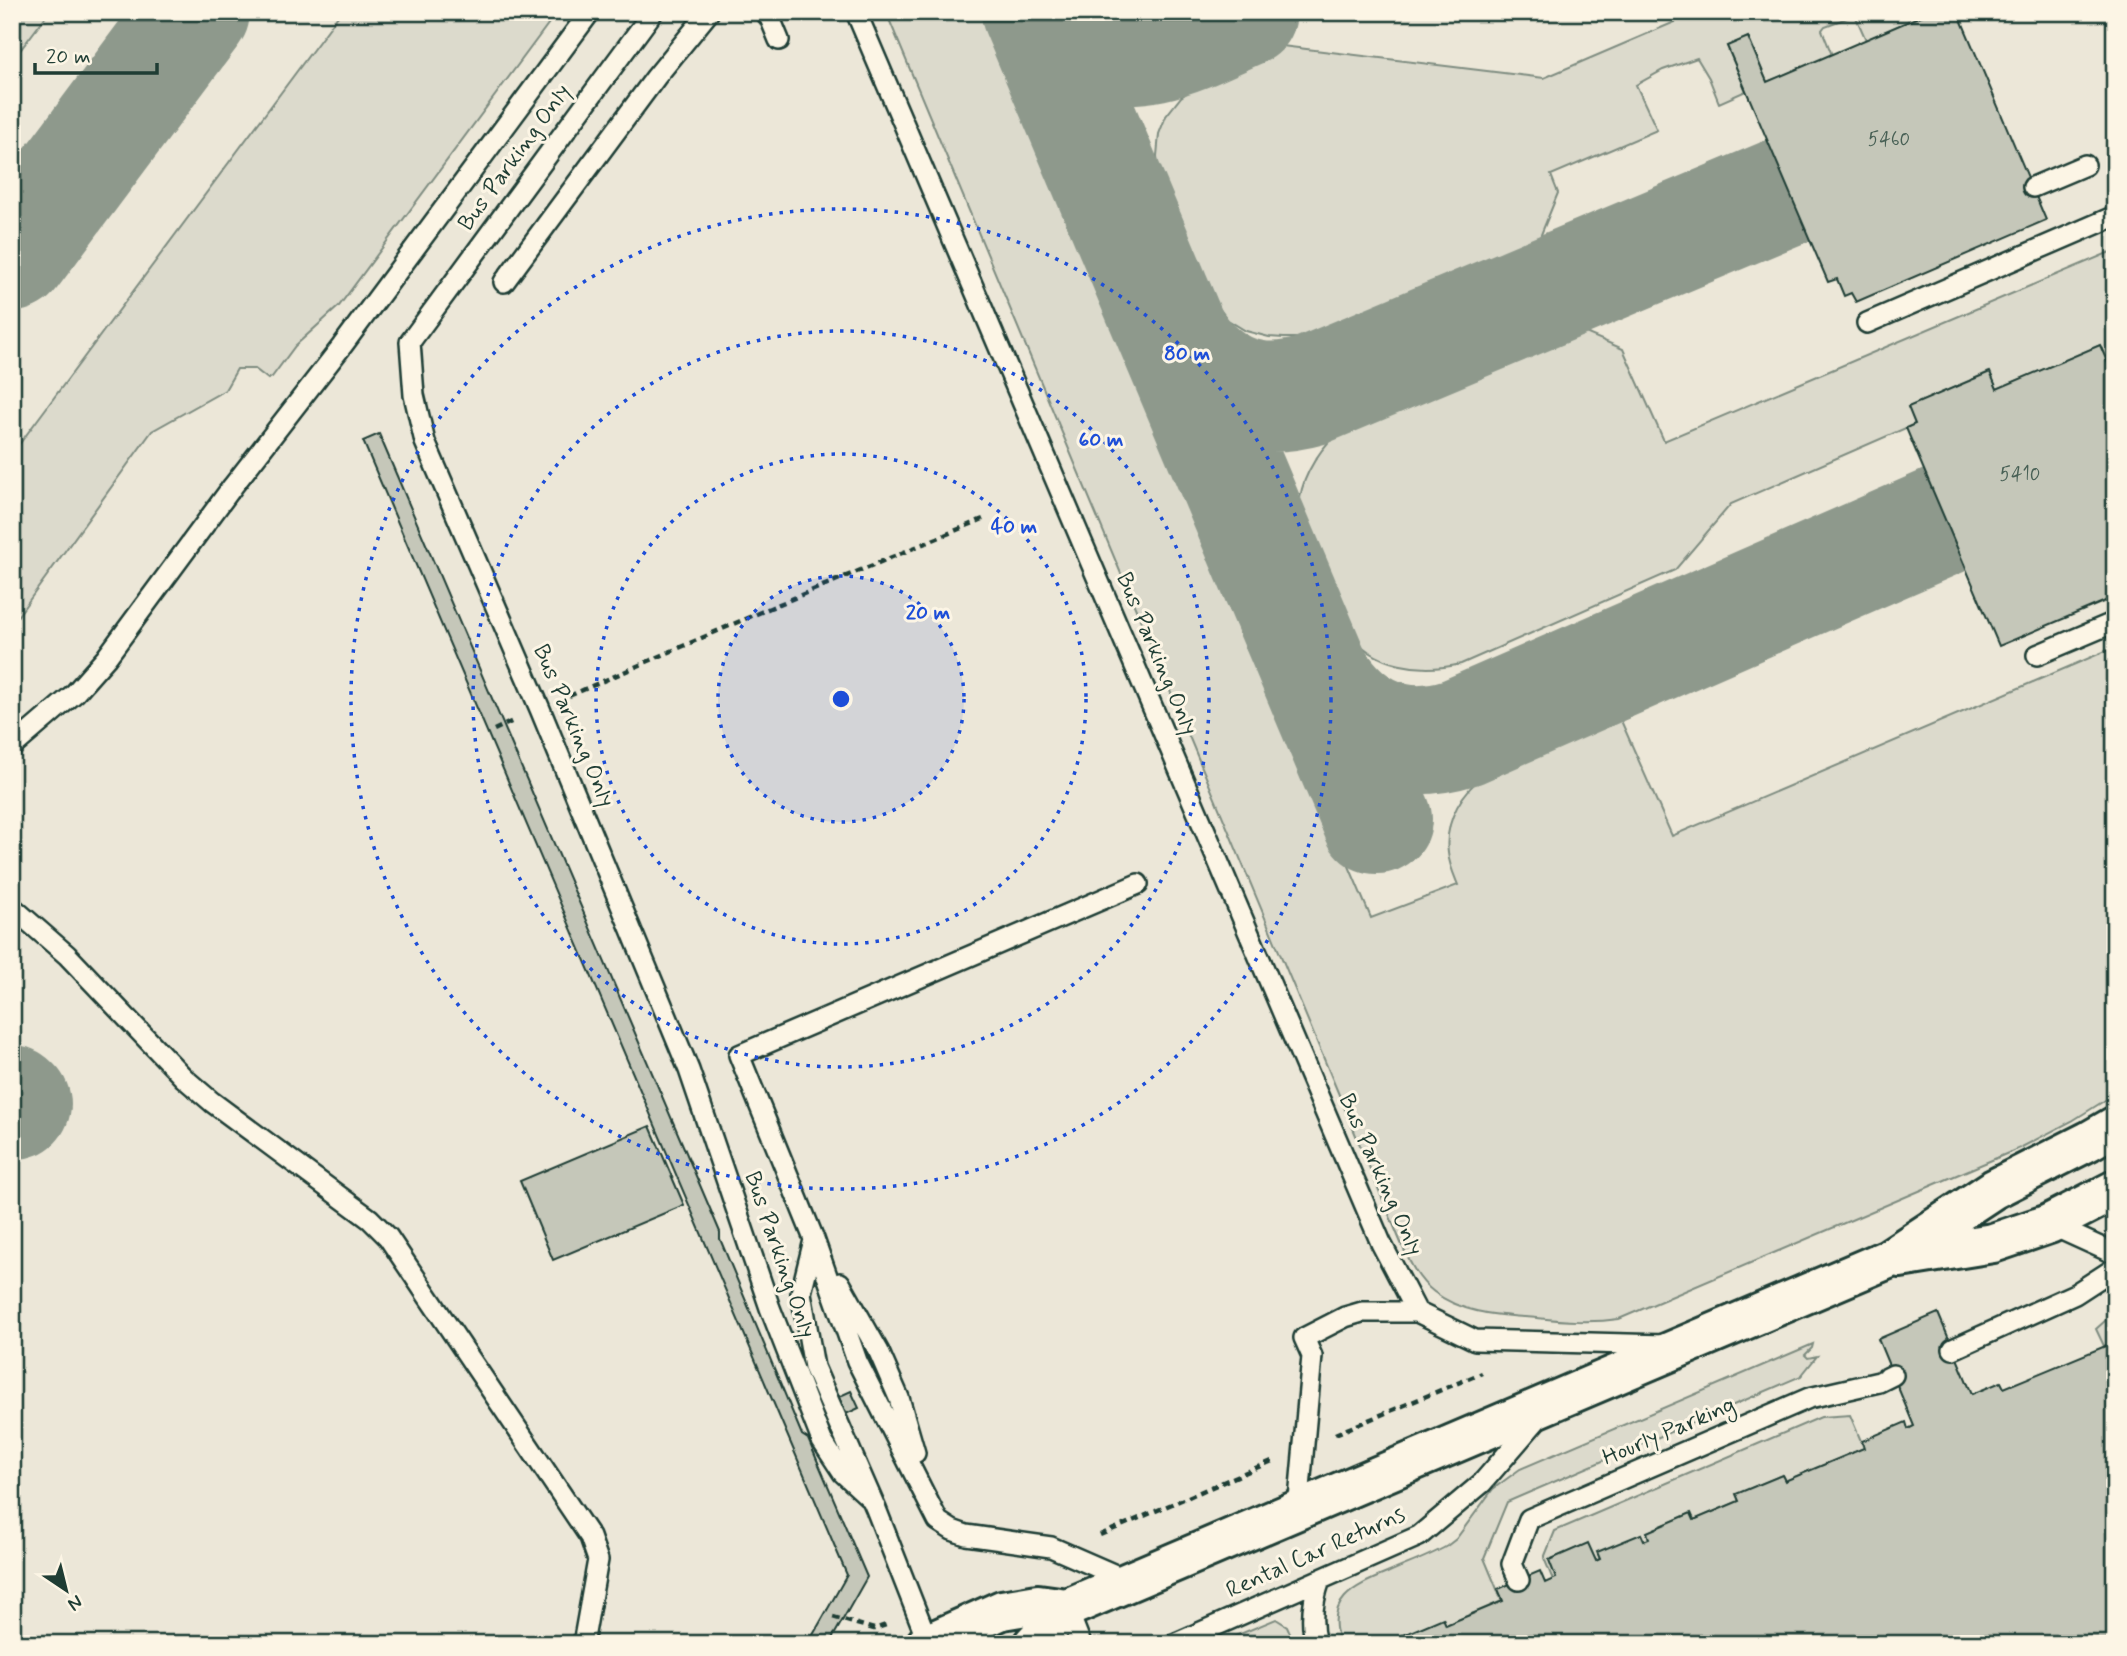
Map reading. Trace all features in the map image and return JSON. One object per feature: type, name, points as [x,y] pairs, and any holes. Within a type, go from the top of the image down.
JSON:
[{"type":"street","points":[[1033,1644],[1067,1608],[1888,1259],[1994,1189],[2115,1126]]},
{"type":"street","points":[[1888,1259],[1993,1243],[2049,1224],[2115,1190]]},
{"type":"street","points":[[926,1637],[1002,1610],[1038,1604],[1067,1608]]},
{"type":"lane","points":[[12,747],[75,693],[106,658],[590,12]]},
{"type":"lane","name":"Bus Parking Only","points":[[653,12],[410,342],[414,395],[425,442],[540,709],[689,1070],[770,1308],[822,1441],[843,1473],[869,1497]]},
{"type":"lane","points":[[504,282],[656,77],[709,12]]},
{"type":"lane","points":[[765,12],[779,40]]},
{"type":"lane","name":"Bus Parking Only","points":[[856,12],[1370,1217],[1417,1312]]},
{"type":"lane","points":[[2032,187],[2085,165]]},
{"type":"lane","points":[[1867,323],[2115,216]]},
{"type":"lane","points":[[2037,655],[2115,622]]},
{"type":"lane","points":[[1130,1581],[1051,1547],[966,1535],[938,1521],[857,1361],[814,1238],[739,1055],[1138,884]]},
{"type":"lane","points":[[12,907],[66,955],[184,1078],[212,1102],[370,1219],[395,1247],[590,1537],[598,1560],[583,1644]]},
{"type":"lane","points":[[2049,1224],[2115,1254]]},
{"type":"lane","points":[[814,1238],[801,1293],[814,1367],[876,1509],[926,1637]]},
{"type":"lane","points":[[1953,1349],[2075,1294],[2115,1268]]},
{"type":"lane","points":[[1298,1510],[1312,1356],[1304,1338],[1345,1317],[1362,1312],[1417,1312],[1475,1340],[1684,1345]]},
{"type":"lane","name":"Hourly Parking","points":[[1519,1580],[1512,1564],[1529,1519],[1809,1398],[1879,1382],[1893,1376]]},
{"type":"lane","name":"Rental Car Returns","points":[[1174,1644],[1419,1536],[1482,1483],[1554,1400]]},
{"type":"lane","points":[[1317,1644],[1312,1610],[1320,1580]]},
{"type":"lane","points":[[1067,1608],[1081,1644]]},
{"type":"path","points":[[494,730],[758,613],[983,519]]},
{"type":"path","points":[[1061,1551],[1492,1368]]},
{"type":"path","points":[[833,1617],[874,1629],[926,1637]]},
{"type":"shaded area","points":[[12,12],[2115,12],[2115,1644],[12,1644]]},
{"type":"shaded area","points":[[12,12],[49,12],[12,61]]},
{"type":"shaded area","points":[[341,12],[557,12],[339,306],[295,346],[272,377],[268,379],[255,369],[237,369],[225,390],[152,431],[12,624],[12,454]]},
{"type":"shaded area","points":[[886,12],[987,12],[1371,918],[1458,885],[1449,857],[1449,829],[1463,797],[1479,779],[1488,772],[1619,716],[1672,836],[2115,647],[2115,1094],[2072,1121],[2020,1148],[1619,1319],[1568,1321],[1484,1313],[1446,1300],[1428,1287],[1414,1270],[1401,1243]]},
{"type":"shaded area","points":[[1698,12],[1930,12],[1866,40],[1855,15],[1825,26],[1822,30],[1832,55],[1767,82],[1748,37],[1727,46],[1746,91],[1719,103],[1697,58],[1663,70],[1636,85],[1657,130],[1551,175],[1558,193],[1538,242],[1316,335],[1307,338],[1284,338],[1246,331],[1228,320],[1205,289],[1159,178],[1157,156],[1159,134],[1166,116],[1181,97],[1207,79],[1282,46],[1544,78]]},
{"type":"shaded area","points":[[2115,250],[2115,380],[2100,345],[1997,389],[1989,372],[1909,407],[1915,424],[1731,504],[1675,570],[1461,664],[1430,668],[1399,665],[1371,653],[1359,643],[1344,622],[1301,521],[1300,496],[1309,471],[1315,459],[1340,430],[1574,328],[1623,349],[1664,441]]},
{"type":"shaded area","points":[[2115,1312],[2115,1342],[2104,1346],[2096,1329]]},
{"type":"shaded area","points":[[1813,1344],[1805,1355],[1808,1358],[1817,1356],[1801,1376],[1507,1502],[1484,1558],[1502,1601],[1446,1625],[1403,1635],[1406,1642],[1401,1644],[1396,1638],[1382,1644],[1340,1644],[1336,1616],[1345,1597],[1363,1584],[1447,1546],[1456,1539],[1493,1489],[1520,1469]]},
{"type":"shaded area","points":[[1850,1415],[1864,1448],[1785,1481],[1782,1475],[1737,1494],[1739,1501],[1694,1520],[1691,1513],[1647,1532],[1649,1539],[1644,1541],[1641,1534],[1596,1561],[1587,1544],[1549,1560],[1556,1578],[1553,1580],[1544,1558],[1555,1531],[1821,1417]]},
{"type":"shaded area","points":[[1276,1619],[1287,1626],[1295,1644],[1216,1644]]},
{"type":"building","points":[[1930,12],[1958,12],[2046,220],[1856,302],[1851,293],[1844,296],[1837,279],[1828,282],[1727,46],[1748,37],[1767,82]]},
{"type":"building","points":[[2100,345],[2115,380],[2115,597],[1999,646],[1906,428],[1915,424],[1908,407],[1990,372],[1997,389]]},
{"type":"building","points":[[379,434],[720,1232],[720,1239],[802,1435],[808,1439],[867,1577],[829,1644],[805,1644],[809,1642],[847,1575],[363,441]]},
{"type":"building","points":[[650,1126],[684,1205],[553,1260],[520,1181]]},
{"type":"building","points":[[1938,1313],[1972,1394],[2001,1382],[2004,1388],[2115,1342],[2115,1644],[1401,1644],[1406,1642],[1403,1635],[1443,1618],[1446,1625],[1503,1601],[1498,1589],[1540,1571],[1545,1583],[1556,1578],[1549,1560],[1588,1543],[1596,1561],[1600,1559],[1597,1552],[1641,1534],[1644,1541],[1649,1539],[1647,1532],[1691,1513],[1694,1520],[1739,1501],[1736,1494],[1782,1475],[1785,1481],[1864,1448],[1862,1441],[1906,1422],[1908,1429],[1914,1426],[1878,1339]]},
{"type":"building","points":[[851,1391],[859,1408],[846,1414],[838,1397]]},
{"type":"building","points":[[1397,1637],[1399,1644],[1382,1644]]},
{"type":"taxiway","points":[[12,257],[195,12]]},
{"type":"taxiway","points":[[1036,12],[1377,819]]},
{"type":"taxiway","points":[[1042,12],[1060,28],[1082,40],[1103,47],[1124,49],[1164,44],[1242,12]]},
{"type":"taxiway","points":[[1176,342],[1204,371],[1235,390],[1270,397],[1310,391],[1789,190]]},
{"type":"taxiway","points":[[1319,679],[1347,712],[1380,733],[1418,739],[1461,732],[1945,520]]},
{"type":"taxiway","points":[[12,1100],[16,1104]]}]
